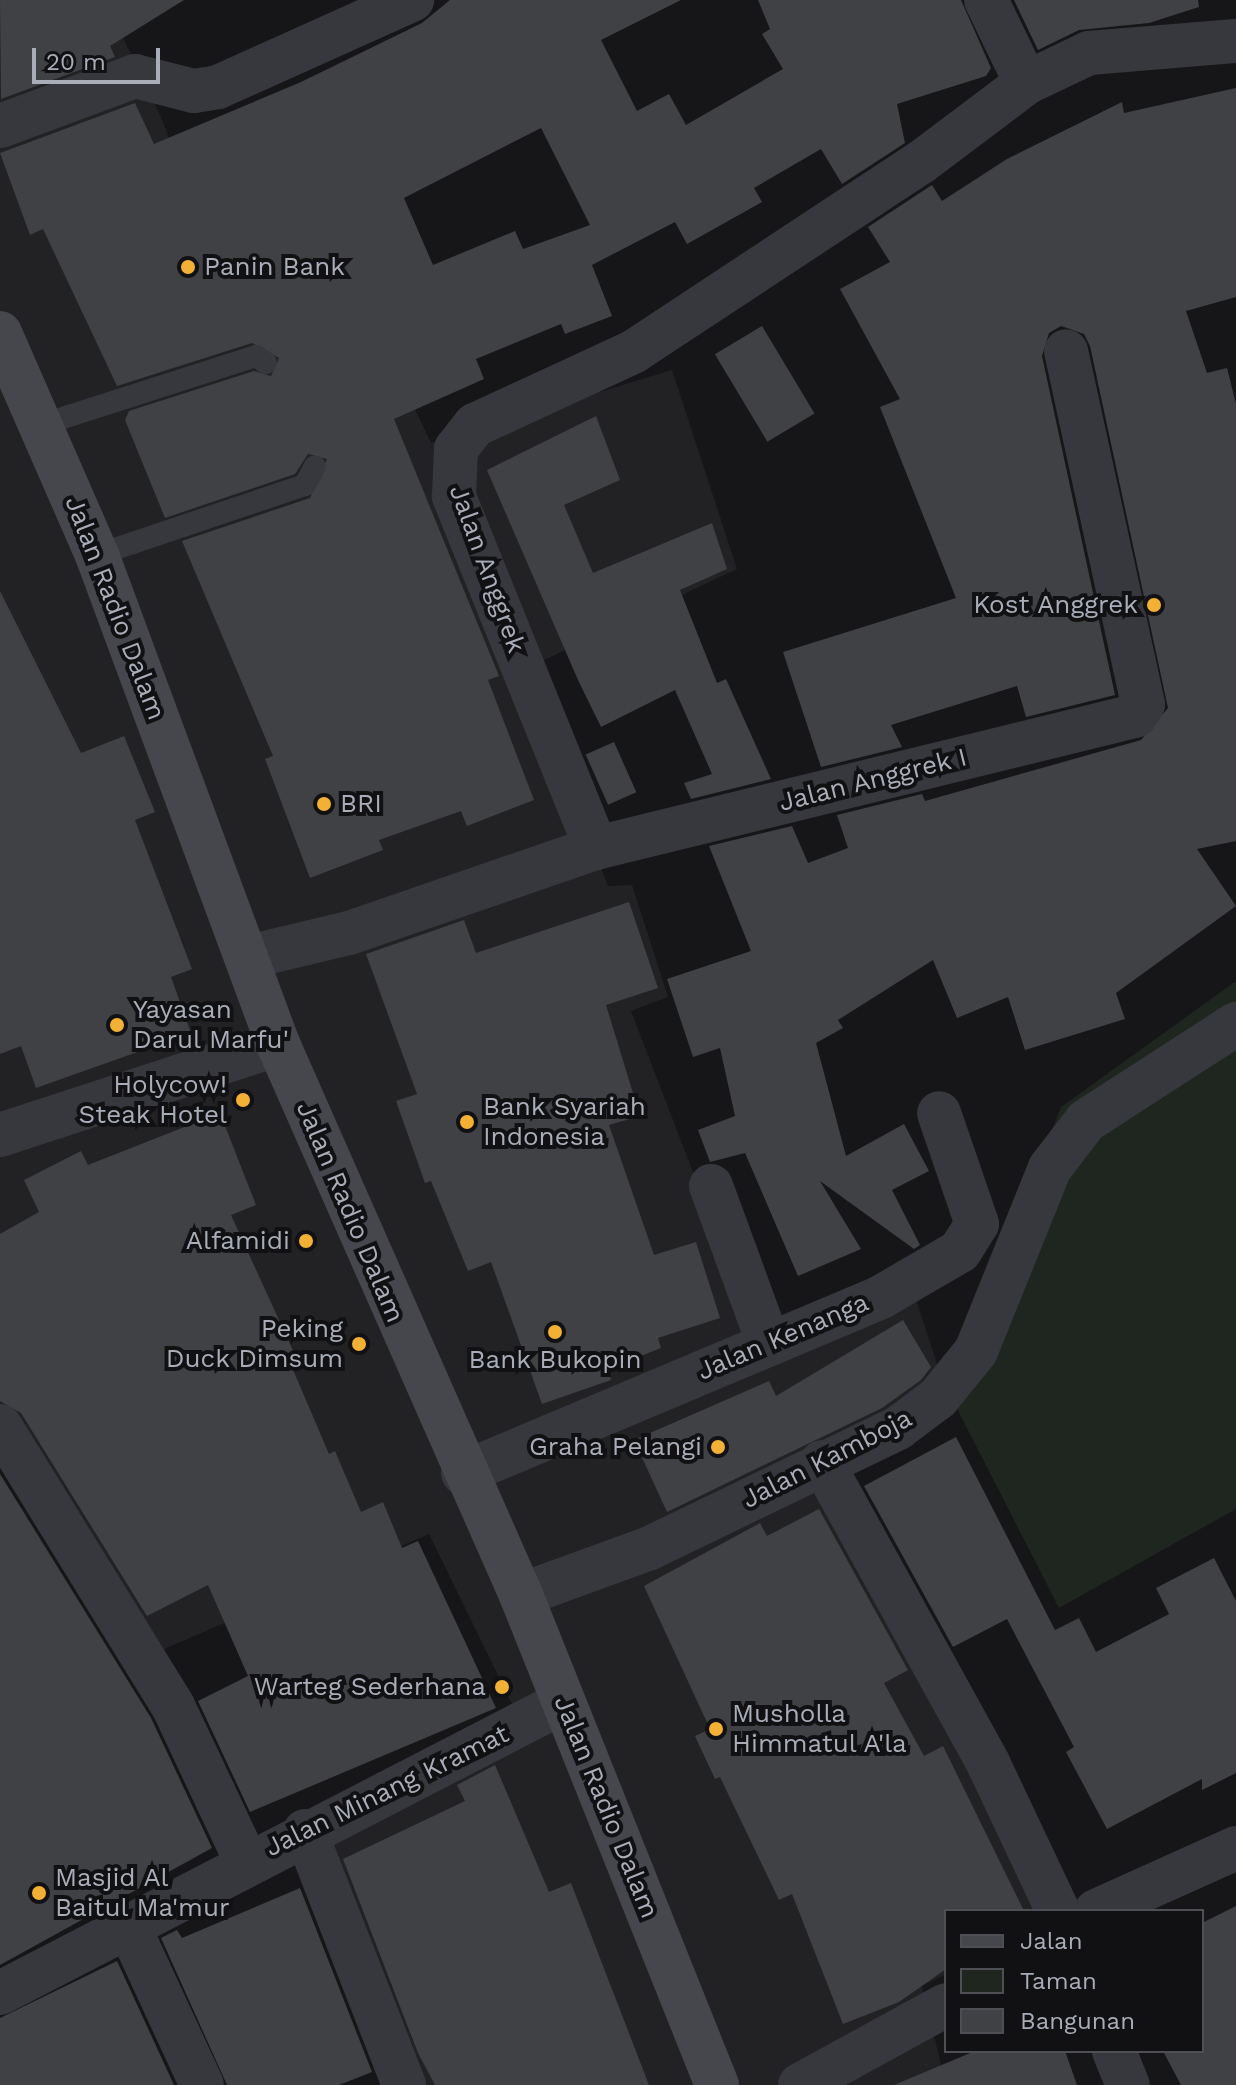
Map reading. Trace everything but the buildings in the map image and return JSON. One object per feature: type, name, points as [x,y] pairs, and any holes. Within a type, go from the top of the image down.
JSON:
[{"type":"main road","name":"Jalan Radio Dalam","points":[[0,333],[97,555],[278,1044],[463,1473],[521,1595],[717,2085]]},
{"type":"street","points":[[0,126],[135,76],[184,90],[218,87],[412,0]]},
{"type":"street","points":[[986,0],[1026,83]]},
{"type":"street","name":"Jalan Anggrek","points":[[596,848],[454,496],[456,449],[475,425],[633,352],[920,163],[1026,83],[1089,53],[1236,41]]},
{"type":"street","name":"Jalan Anggrek I","points":[[596,848],[1135,716],[1143,704],[1066,351]]},
{"type":"street","points":[[248,957],[349,933],[596,848]]},
{"type":"street","name":"Jalan Kamboja","points":[[521,1595],[650,1548],[822,1462],[898,1428],[938,1398],[976,1351],[1050,1168],[1086,1121],[1236,1024]]},
{"type":"street","points":[[0,1135],[278,1044]]},
{"type":"street","name":"Jalan Kenanga","points":[[463,1473],[881,1297],[974,1236],[975,1209],[939,1113]]},
{"type":"street","points":[[711,1186],[768,1342]]},
{"type":"street","points":[[0,1426],[173,1706],[246,1861]]},
{"type":"street","points":[[822,1462],[988,1763],[1057,1909]]},
{"type":"street","name":"Jalan Minang Kramat","points":[[0,1993],[246,1861],[563,1702]]},
{"type":"street","points":[[305,1831],[404,2085]]},
{"type":"street","points":[[1100,1909],[1236,1848]]},
{"type":"street","points":[[128,1925],[202,2085]]},
{"type":"street","points":[[800,2085],[944,2006]]},
{"type":"street","points":[[1115,2053],[1128,2085]]},
{"type":"lane","points":[[41,425],[256,356],[266,363]]},
{"type":"lane","points":[[97,555],[305,485],[315,466]]},
{"type":"shaded area","points":[[0,0],[105,0],[161,117],[245,340],[359,290],[431,443],[672,370],[737,569],[525,669],[608,886],[632,885],[668,997],[631,1011],[753,1328],[907,1272],[940,1373],[812,1463],[1042,1909],[944,1909],[944,1975],[922,1986],[946,2085],[393,2085],[291,1845],[528,1737],[429,1534],[132,1663],[0,1422]]},
{"type":"green space","points":[[1236,981],[1236,1509],[1059,1608],[949,1393],[1061,1107]]},
{"type":"place","name":"Panin Bank","points":[[188,267]]},
{"type":"place","name":"Kost Anggrek","points":[[1154,605]]},
{"type":"place","name":"BRI","points":[[324,804]]},
{"type":"place","name":"Yayasan Darul Marfu'","points":[[117,1025]]},
{"type":"place","name":"Holycow! Steak Hotel","points":[[243,1100]]},
{"type":"place","name":"Bank Syariah Indonesia","points":[[467,1122]]},
{"type":"place","name":"Alfamidi","points":[[306,1241]]},
{"type":"place","name":"Bank Bukopin","points":[[555,1332]]},
{"type":"place","name":"Peking Duck Dimsum","points":[[359,1344]]},
{"type":"place","name":"Graha Pelangi","points":[[718,1447]]},
{"type":"place","name":"Warteg Sederhana","points":[[502,1687]]},
{"type":"place","name":"Musholla Himmatul A'la","points":[[716,1729]]},
{"type":"place","name":"Masjid Al Baitul Ma'mur","points":[[39,1893]]}]
